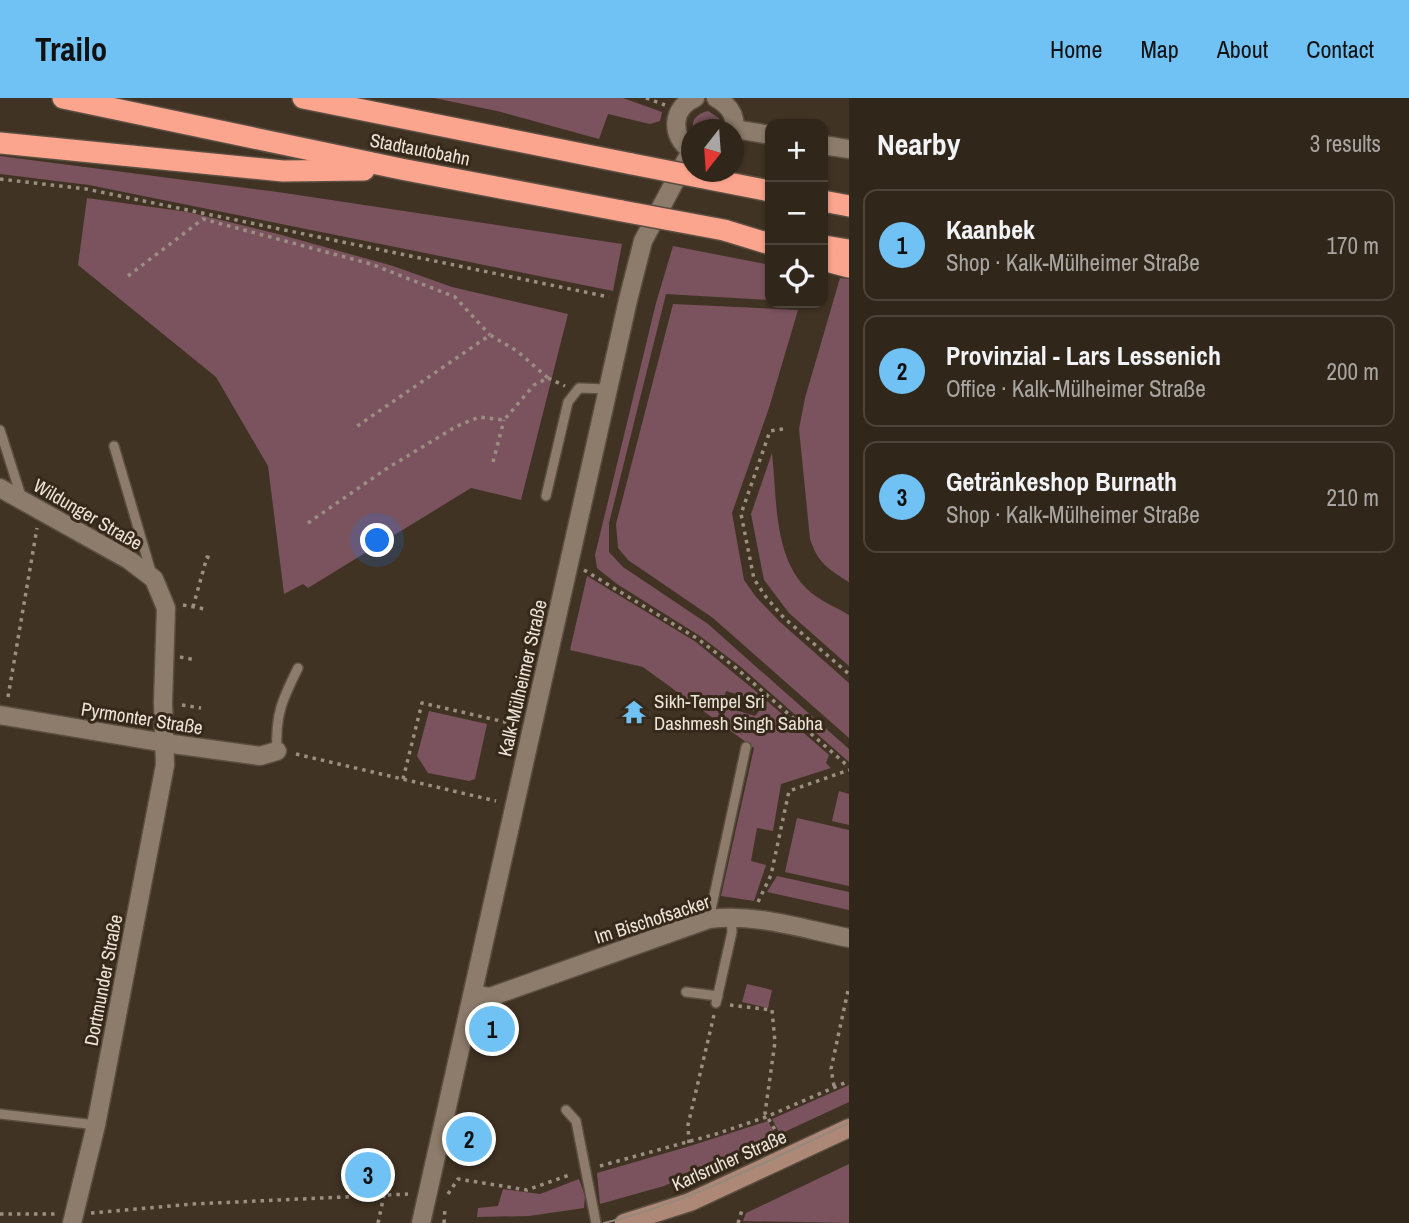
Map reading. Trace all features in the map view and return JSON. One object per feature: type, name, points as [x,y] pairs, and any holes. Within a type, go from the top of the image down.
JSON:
[{"type":"highway","name":"Stadtautobahn","points":[[63,98],[401,169],[765,237]]},
{"type":"highway","name":"Stadtautobahn","points":[[303,98],[765,190]]},
{"type":"highway","points":[[0,143],[283,171],[401,169]]},
{"type":"highway","points":[[828,202],[849,206]]},
{"type":"highway","points":[[723,230],[765,243]]},
{"type":"highway","points":[[828,247],[849,250]]},
{"type":"highway","points":[[828,261],[849,267]]},
{"type":"street","points":[[681,142],[676,122],[684,105],[695,98]]},
{"type":"street","points":[[716,98],[727,105],[733,113],[733,119]]},
{"type":"street","points":[[744,133],[765,135]]},
{"type":"street","points":[[828,146],[849,149]]},
{"type":"street","name":"Kalk-Mülheimer Straße","points":[[421,1223],[438,1194],[473,994],[628,300],[643,241],[681,170]]},
{"type":"street","name":"Wildunger Straße","points":[[0,488],[129,560],[154,579]]},
{"type":"street","points":[[154,579],[166,608],[163,702],[165,743]]},
{"type":"street","name":"Pyrmonter Straße","points":[[2,716],[260,756],[277,751]]},
{"type":"street","name":"Dortmunder Straße","points":[[74,1219],[96,1125],[163,778],[165,743]]},
{"type":"street","name":"Im Bischofsacker","points":[[473,994],[490,997],[709,919],[731,916],[754,918],[849,939]]},
{"type":"street","name":"Karlsruher Straße","points":[[624,1223],[658,1219],[849,1128]]},
{"type":"lane","points":[[546,496],[568,402],[579,388],[608,389]]},
{"type":"lane","points":[[0,430],[22,500]]},
{"type":"lane","points":[[114,446],[154,579]]},
{"type":"lane","points":[[277,751],[276,721],[298,668]]},
{"type":"lane","points":[[709,919],[746,747]]},
{"type":"lane","points":[[686,992],[717,1000],[732,932],[731,916]]},
{"type":"lane","points":[[566,1110],[576,1121],[596,1223]]},
{"type":"lane","points":[[0,1114],[96,1125]]},
{"type":"path","points":[[0,179],[86,189],[628,300]]},
{"type":"path","points":[[128,276],[204,219],[371,264],[456,297],[490,335],[517,351],[548,378],[534,385],[505,420],[493,462]]},
{"type":"path","points":[[353,429],[490,335]]},
{"type":"path","points":[[308,523],[386,469],[457,426],[479,417],[505,420]]},
{"type":"path","points":[[783,429],[770,431],[741,514],[754,579],[785,618],[849,674]]},
{"type":"path","points":[[2,716],[40,510]]},
{"type":"path","points":[[193,607],[207,557],[214,559]]},
{"type":"path","points":[[568,566],[589,571],[698,639],[766,694],[849,769],[789,791],[771,875],[758,901],[754,918]]},
{"type":"path","points":[[752,710],[766,694]]},
{"type":"path","points":[[403,779],[422,703],[532,729]]},
{"type":"path","points":[[277,751],[515,805]]},
{"type":"path","points":[[835,1087],[831,1069],[849,986]]},
{"type":"path","points":[[689,1143],[688,1125],[717,1000],[772,1010],[775,1042],[765,1113],[789,1157]]},
{"type":"path","points":[[0,1214],[74,1219],[193,1204],[438,1194],[458,1179],[527,1190],[586,1170],[689,1143],[766,1117],[849,1080]]},
{"type":"path","points":[[378,1223],[384,1195]]},
{"type":"path","points":[[738,1223],[742,1210]]},
{"type":"shaded area","points":[[434,98],[623,98],[662,112],[660,121],[650,124],[608,114],[599,139],[497,111]]},
{"type":"shaded area","points":[[708,111],[719,119],[695,119]]},
{"type":"shaded area","points":[[0,156],[278,192],[622,244],[613,291],[89,185],[0,174]]},
{"type":"shaded area","points":[[87,198],[188,212],[393,266],[452,287],[568,314],[521,500],[471,488],[308,588],[303,584],[284,594],[268,466],[216,377],[78,265]]},
{"type":"shaded area","points":[[673,246],[765,264],[765,300],[666,294],[609,523],[609,552],[623,567],[708,624],[849,749],[849,762],[741,667],[700,636],[617,584],[597,568],[595,555],[656,303]]},
{"type":"shaded area","points":[[840,278],[849,279],[849,582],[825,565],[810,539],[799,429],[805,398]]},
{"type":"shaded area","points":[[673,304],[798,310],[769,408],[732,513],[744,580],[780,622],[849,683],[849,738],[713,618],[628,560],[618,548],[616,524]]},
{"type":"shaded area","points":[[772,453],[776,507],[788,560],[807,589],[849,615],[849,666],[789,613],[764,580],[751,514]]},
{"type":"shaded area","points":[[587,576],[696,642],[758,693],[753,699],[726,691],[722,706],[755,716],[767,701],[829,755],[826,763],[831,768],[781,784],[773,831],[757,828],[751,861],[766,865],[754,901],[721,896],[754,748],[643,667],[570,650]]},
{"type":"shaded area","points":[[429,711],[487,724],[475,779],[469,781],[428,773],[417,756]]},
{"type":"shaded area","points":[[839,791],[849,794],[849,825],[832,821]]},
{"type":"shaded area","points":[[797,818],[849,830],[849,886],[785,872]]},
{"type":"shaded area","points":[[777,876],[849,892],[849,910],[767,892]]},
{"type":"shaded area","points":[[747,984],[772,990],[768,1008],[742,1002]]},
{"type":"shaded area","points":[[849,1085],[849,1102],[780,1134],[772,1119]]},
{"type":"shaded area","points":[[768,1121],[776,1136],[664,1186],[600,1204],[597,1173]]},
{"type":"shaded area","points":[[849,1164],[849,1223],[743,1221],[746,1213]]},
{"type":"shaded area","points":[[579,1179],[585,1196],[584,1208],[529,1216],[477,1217],[478,1208],[498,1206],[503,1189],[540,1194]]},
{"type":"tram line","points":[[604,1223],[698,1192],[849,1123]]},
{"type":"place","name":"Sikh-Tempel Sri Dashmesh Singh Sabha","points":[[634,712]]},
{"type":"place","name":"Kaanbek","points":[[492,1029]]},
{"type":"place","name":"Provinzial - Lars Lessenich","points":[[469,1139]]},
{"type":"place","name":"Getränkeshop Burnath","points":[[368,1175]]}]
